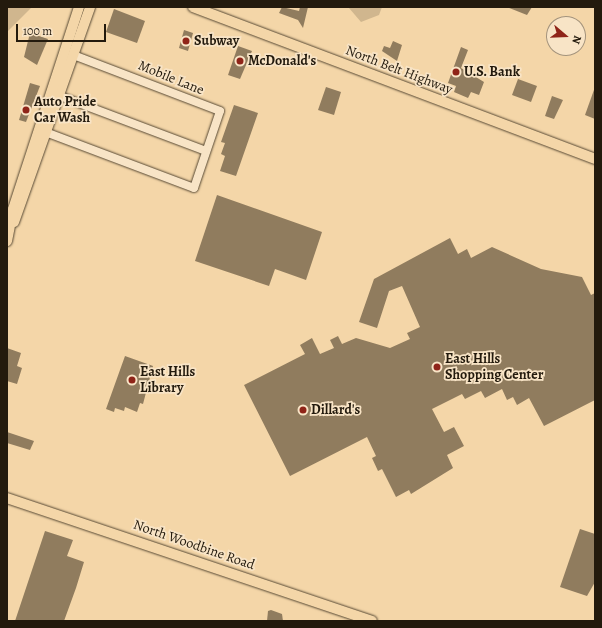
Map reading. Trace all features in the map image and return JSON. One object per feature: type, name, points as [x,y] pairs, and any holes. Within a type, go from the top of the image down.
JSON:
[{"type":"main road","points":[[12,225],[13,210],[79,7]]},
{"type":"main road","points":[[7,240],[48,133],[90,7]]},
{"type":"main road","name":"North Belt Highway","points":[[193,7],[595,159]]},
{"type":"main road","name":"North Woodbine Road","points":[[7,498],[372,621]]},
{"type":"street","name":"Mobile Lane","points":[[48,133],[194,188],[220,111],[73,55]]},
{"type":"street","points":[[60,96],[206,151]]},
{"type":"shaded area","points":[[7,7],[32,7],[7,32]]},
{"type":"shaded area","points":[[382,7],[379,15],[361,22],[349,8]]},
{"type":"building","points":[[282,7],[299,11],[300,7],[308,7],[303,28],[298,20],[279,13]]},
{"type":"building","points":[[507,7],[532,7],[527,15]]},
{"type":"building","points":[[114,9],[145,21],[137,43],[106,32]]},
{"type":"building","name":"Subway","points":[[184,30],[193,33],[188,51],[179,48]]},
{"type":"building","points":[[30,33],[48,39],[37,65],[24,57]]},
{"type":"building","points":[[393,41],[402,45],[397,61],[382,51],[384,46],[390,48]]},
{"type":"building","name":"McDonald's","points":[[238,46],[252,51],[240,79],[228,75]]},
{"type":"building","name":"U.S. Bank","points":[[461,47],[468,50],[461,68],[484,82],[479,95],[471,92],[468,98],[454,92],[456,86],[448,83]]},
{"type":"building","points":[[518,79],[537,86],[531,102],[512,95]]},
{"type":"building","name":"Auto Pride Car Wash","points":[[30,83],[40,86],[26,122],[19,120]]},
{"type":"building","points":[[326,87],[341,92],[334,115],[318,110]]},
{"type":"building","points":[[595,87],[595,119],[585,115]]},
{"type":"building","points":[[552,96],[563,100],[554,119],[545,116]]},
{"type":"building","points":[[234,105],[258,113],[236,176],[220,171],[225,156],[221,154],[225,143],[221,142]]},
{"type":"building","points":[[217,195],[322,232],[306,280],[275,269],[269,286],[195,261]]},
{"type":"building","name":"East Hills Shopping Center","points":[[450,238],[458,254],[467,249],[471,258],[492,247],[541,269],[582,277],[591,295],[595,293],[595,400],[544,426],[529,398],[517,405],[513,397],[507,400],[502,389],[485,398],[481,391],[465,399],[462,394],[432,409],[444,432],[454,427],[464,446],[447,455],[453,468],[411,494],[409,490],[396,497],[382,469],[378,471],[372,458],[376,456],[367,437],[290,476],[244,385],[305,354],[300,345],[312,338],[320,354],[334,348],[330,340],[338,336],[342,344],[356,338],[390,348],[410,339],[407,333],[420,327],[402,286],[389,291],[377,328],[359,322],[374,279]]},
{"type":"building","points":[[7,348],[21,353],[17,366],[22,368],[17,384],[7,381]]},
{"type":"building","name":"East Hills Library","points":[[125,356],[153,366],[143,404],[140,403],[137,412],[125,407],[124,411],[115,408],[114,412],[106,409]]},
{"type":"building","points":[[7,432],[34,441],[30,450],[7,443]]},
{"type":"building","points":[[580,529],[595,534],[595,582],[587,596],[560,587]]},
{"type":"building","points":[[45,531],[73,540],[67,556],[84,562],[76,588],[64,621],[15,621]]},
{"type":"building","points":[[271,610],[282,614],[283,621],[267,621],[268,611]]},
{"type":"place","name":"Subway","points":[[186,41]]},
{"type":"place","name":"McDonald's","points":[[240,61]]},
{"type":"place","name":"U.S. Bank","points":[[456,72]]},
{"type":"place","name":"Auto Pride Car Wash","points":[[26,110]]},
{"type":"place","name":"East Hills Shopping Center","points":[[437,367]]},
{"type":"place","name":"East Hills Library","points":[[132,380]]},
{"type":"place","name":"Dillard's","points":[[303,410]]}]
